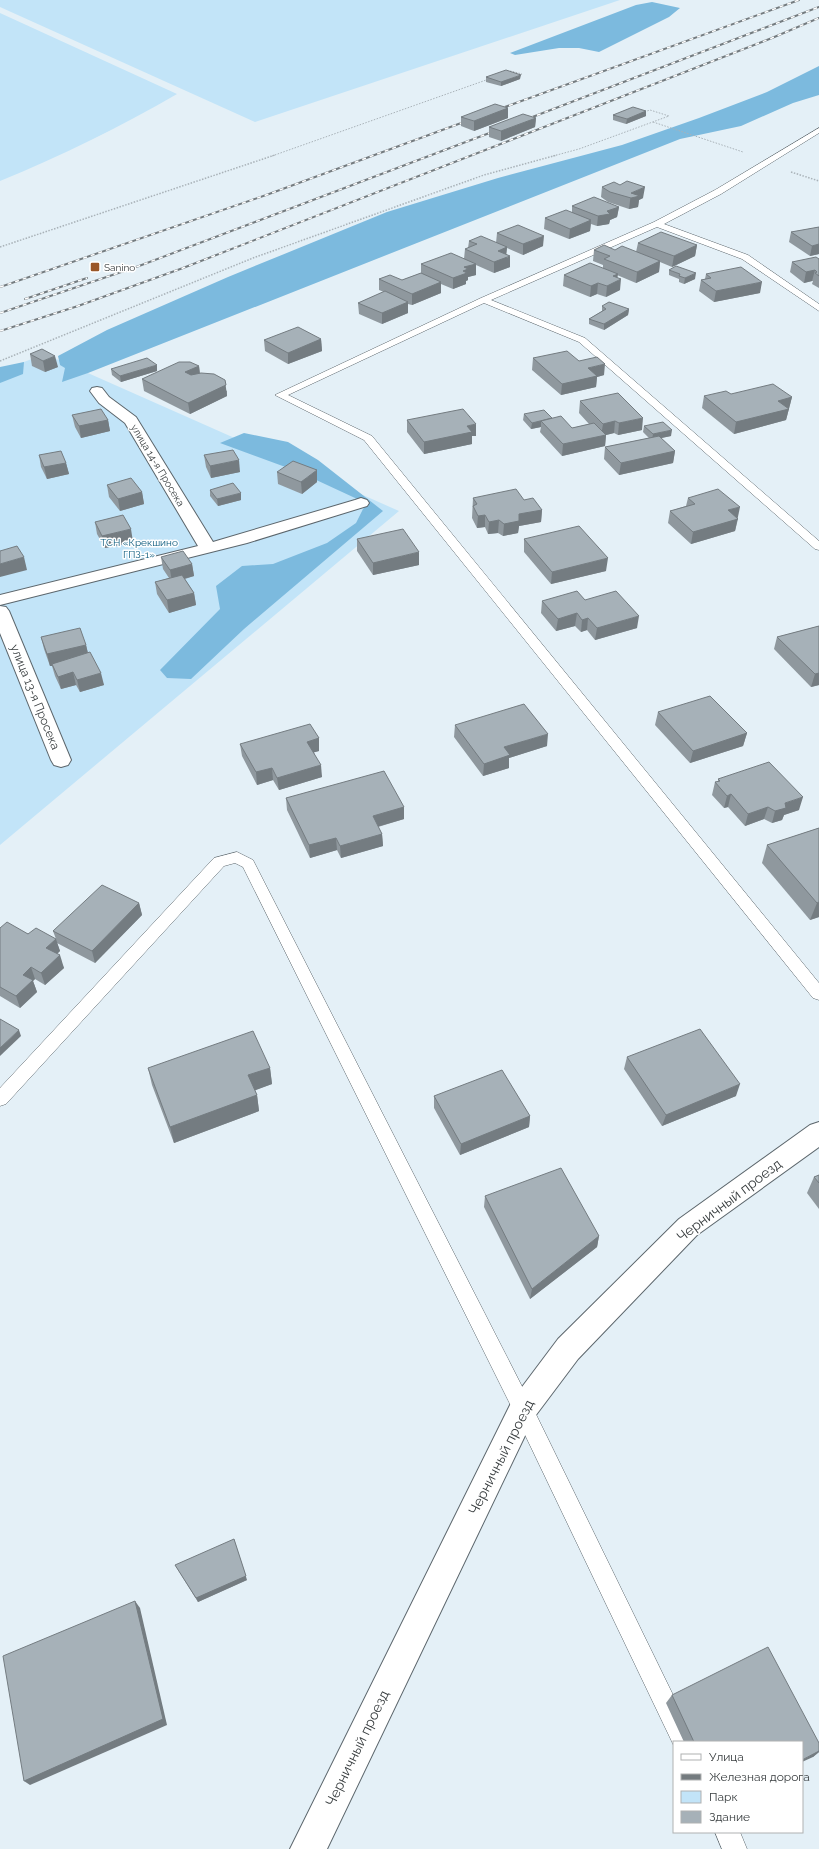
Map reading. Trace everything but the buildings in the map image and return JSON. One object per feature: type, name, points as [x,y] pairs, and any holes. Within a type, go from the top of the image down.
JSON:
[{"type":"street","name":"улица 14-я Просека","points":[[97,391],[104,400],[131,420],[208,548]]},
{"type":"street","points":[[0,600],[241,540],[361,503]]},
{"type":"street","name":"улица 13-я Просека","points":[[0,611],[61,760]]},
{"type":"street","name":"Черничный проезд","points":[[308,1849],[522,1409],[568,1349],[688,1227],[819,1133]]},
{"type":"lane","points":[[819,130],[718,192],[657,224],[484,300],[280,395],[368,438],[819,994]]},
{"type":"lane","points":[[657,224],[745,257],[819,308]]},
{"type":"lane","points":[[484,300],[582,340],[819,547]]},
{"type":"lane","points":[[0,1099],[219,862],[237,857],[248,864],[522,1409],[684,1741]]},
{"type":"lane","points":[[727,1833],[735,1849]]},
{"type":"path","points":[[504,73],[511,71],[522,74],[513,77]]},
{"type":"path","points":[[0,247],[308,144],[490,78]]},
{"type":"path","points":[[0,361],[253,258],[484,175],[579,150],[669,116],[650,110],[639,114]]},
{"type":"path","points":[[653,122],[770,160]]},
{"type":"green space","points":[[0,0],[620,0],[255,122],[0,7]]},
{"type":"green space","points":[[0,13],[177,94],[90,140],[45,162],[0,181]]},
{"type":"green space","name":"ТСН «Крекшино ГПЗ-1»","points":[[45,354],[399,511],[0,845],[0,371]]},
{"type":"shaded area","points":[[652,2],[680,8],[669,17],[599,52],[579,48],[559,48],[515,55],[510,53],[636,5]]},
{"type":"shaded area","points":[[819,66],[819,95],[793,103],[741,126],[680,139],[62,382],[65,368],[60,365],[58,356],[107,330],[228,277],[387,212],[498,178],[622,145],[699,118],[767,92]]},
{"type":"shaded area","points":[[24,362],[23,374],[0,383],[0,367]]},
{"type":"shaded area","points":[[244,433],[288,442],[318,460],[383,511],[244,629],[191,679],[167,678],[160,670],[220,609],[216,586],[242,566],[273,564],[327,543],[356,523],[363,509],[368,504],[299,472],[220,443]]},
{"type":"railway","points":[[494,111],[799,0]]},
{"type":"railway","points":[[522,121],[819,7]]},
{"type":"railway","points":[[0,331],[78,306],[183,268],[772,38],[819,18]]},
{"type":"railway","points":[[0,287],[269,194],[472,119]]},
{"type":"railway","points":[[0,313],[139,266],[500,129]]},
{"type":"railway","points":[[25,299],[87,278]]},
{"type":"place","name":"Sanino","points":[[95,267]]}]
